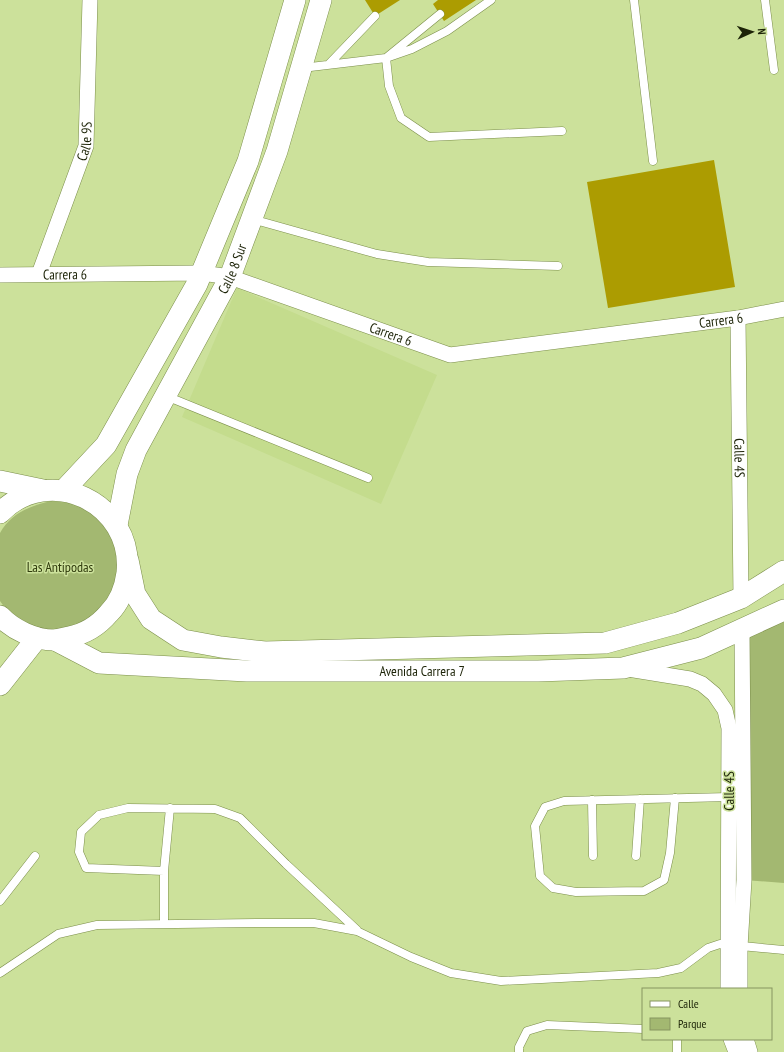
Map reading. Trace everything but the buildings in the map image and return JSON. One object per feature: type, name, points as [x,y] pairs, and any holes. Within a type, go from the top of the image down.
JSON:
[{"type":"main road","name":"Calle 8 Sur","points":[[55,490],[106,445],[197,284],[248,161],[295,0]]},
{"type":"main road","name":"Calle 8 Sur","points":[[117,525],[127,474],[136,450],[230,277],[277,151],[321,0]]},
{"type":"main road","points":[[0,481],[55,490],[85,497],[103,509],[117,525]]},
{"type":"main road","points":[[0,513],[12,502],[28,494],[55,490]]},
{"type":"main road","name":"Avenida Carrera 7","points":[[117,525],[124,542],[135,594],[151,619],[183,640],[221,647],[265,652],[605,643],[678,623],[742,598],[784,572]]},
{"type":"main road","points":[[0,685],[46,639],[78,636],[100,624],[116,606],[126,584],[128,560]]},
{"type":"main road","name":"Avenida Carrera 7","points":[[0,616],[8,624],[99,663],[246,671],[538,671],[623,668],[701,648],[784,610]]},
{"type":"street","name":"Calle 9S","points":[[39,274],[86,146],[90,0]]},
{"type":"street","name":"Carrera 6","points":[[0,275],[202,273],[230,277],[450,355],[738,318],[784,309]]},
{"type":"street","name":"Calle 4S","points":[[738,318],[742,598]]},
{"type":"street","name":"Calle 4S","points":[[728,988],[744,880],[742,629]]},
{"type":"street","name":"Calle 4S","points":[[623,668],[690,679],[702,684],[714,694],[725,710],[729,728],[729,797],[734,945],[740,988]]},
{"type":"street","points":[[731,1040],[736,1052]]},
{"type":"street","points":[[746,1040],[750,1052]]},
{"type":"lane","points":[[301,68],[386,58],[412,49],[446,31],[491,0]]},
{"type":"lane","points":[[634,0],[653,161]]},
{"type":"lane","points":[[765,0],[774,70]]},
{"type":"lane","points":[[386,58],[440,14]]},
{"type":"lane","points":[[329,64],[375,16]]},
{"type":"lane","points":[[386,58],[389,86],[401,118],[429,137],[562,131]]},
{"type":"lane","points":[[252,219],[377,254],[421,261],[558,266]]},
{"type":"lane","points":[[165,396],[368,478]]},
{"type":"lane","points":[[676,798],[670,853],[664,880],[644,891],[576,892],[553,888],[540,876],[534,826],[545,807],[564,801],[592,800],[676,798],[729,797]]},
{"type":"lane","points":[[636,856],[640,799]]},
{"type":"lane","points":[[592,800],[593,856]]},
{"type":"lane","points":[[164,871],[86,868],[79,852],[81,832],[99,815],[128,808],[215,809],[240,818],[357,931]]},
{"type":"lane","points":[[164,924],[164,871],[170,808]]},
{"type":"lane","points":[[0,901],[35,856]]},
{"type":"lane","points":[[0,973],[58,934],[97,925],[314,923],[357,931],[411,957],[451,973],[502,981],[658,973],[681,968],[708,948],[720,944],[784,950]]},
{"type":"lane","points":[[519,1052],[519,1047],[527,1031],[547,1025],[642,1029]]},
{"type":"lane","points":[[677,1040],[677,1052]]},
{"type":"shaded area","points":[[237,288],[437,375],[381,504],[182,417]]},
{"type":"green space","name":"Las Antípodas","points":[[51,501],[70,503],[87,510],[102,521],[113,536],[120,572],[107,607],[77,628],[40,631],[8,612],[0,601],[0,533],[4,526],[15,515],[36,505]]},
{"type":"green space","points":[[784,610],[784,883],[744,880],[742,629]]}]
